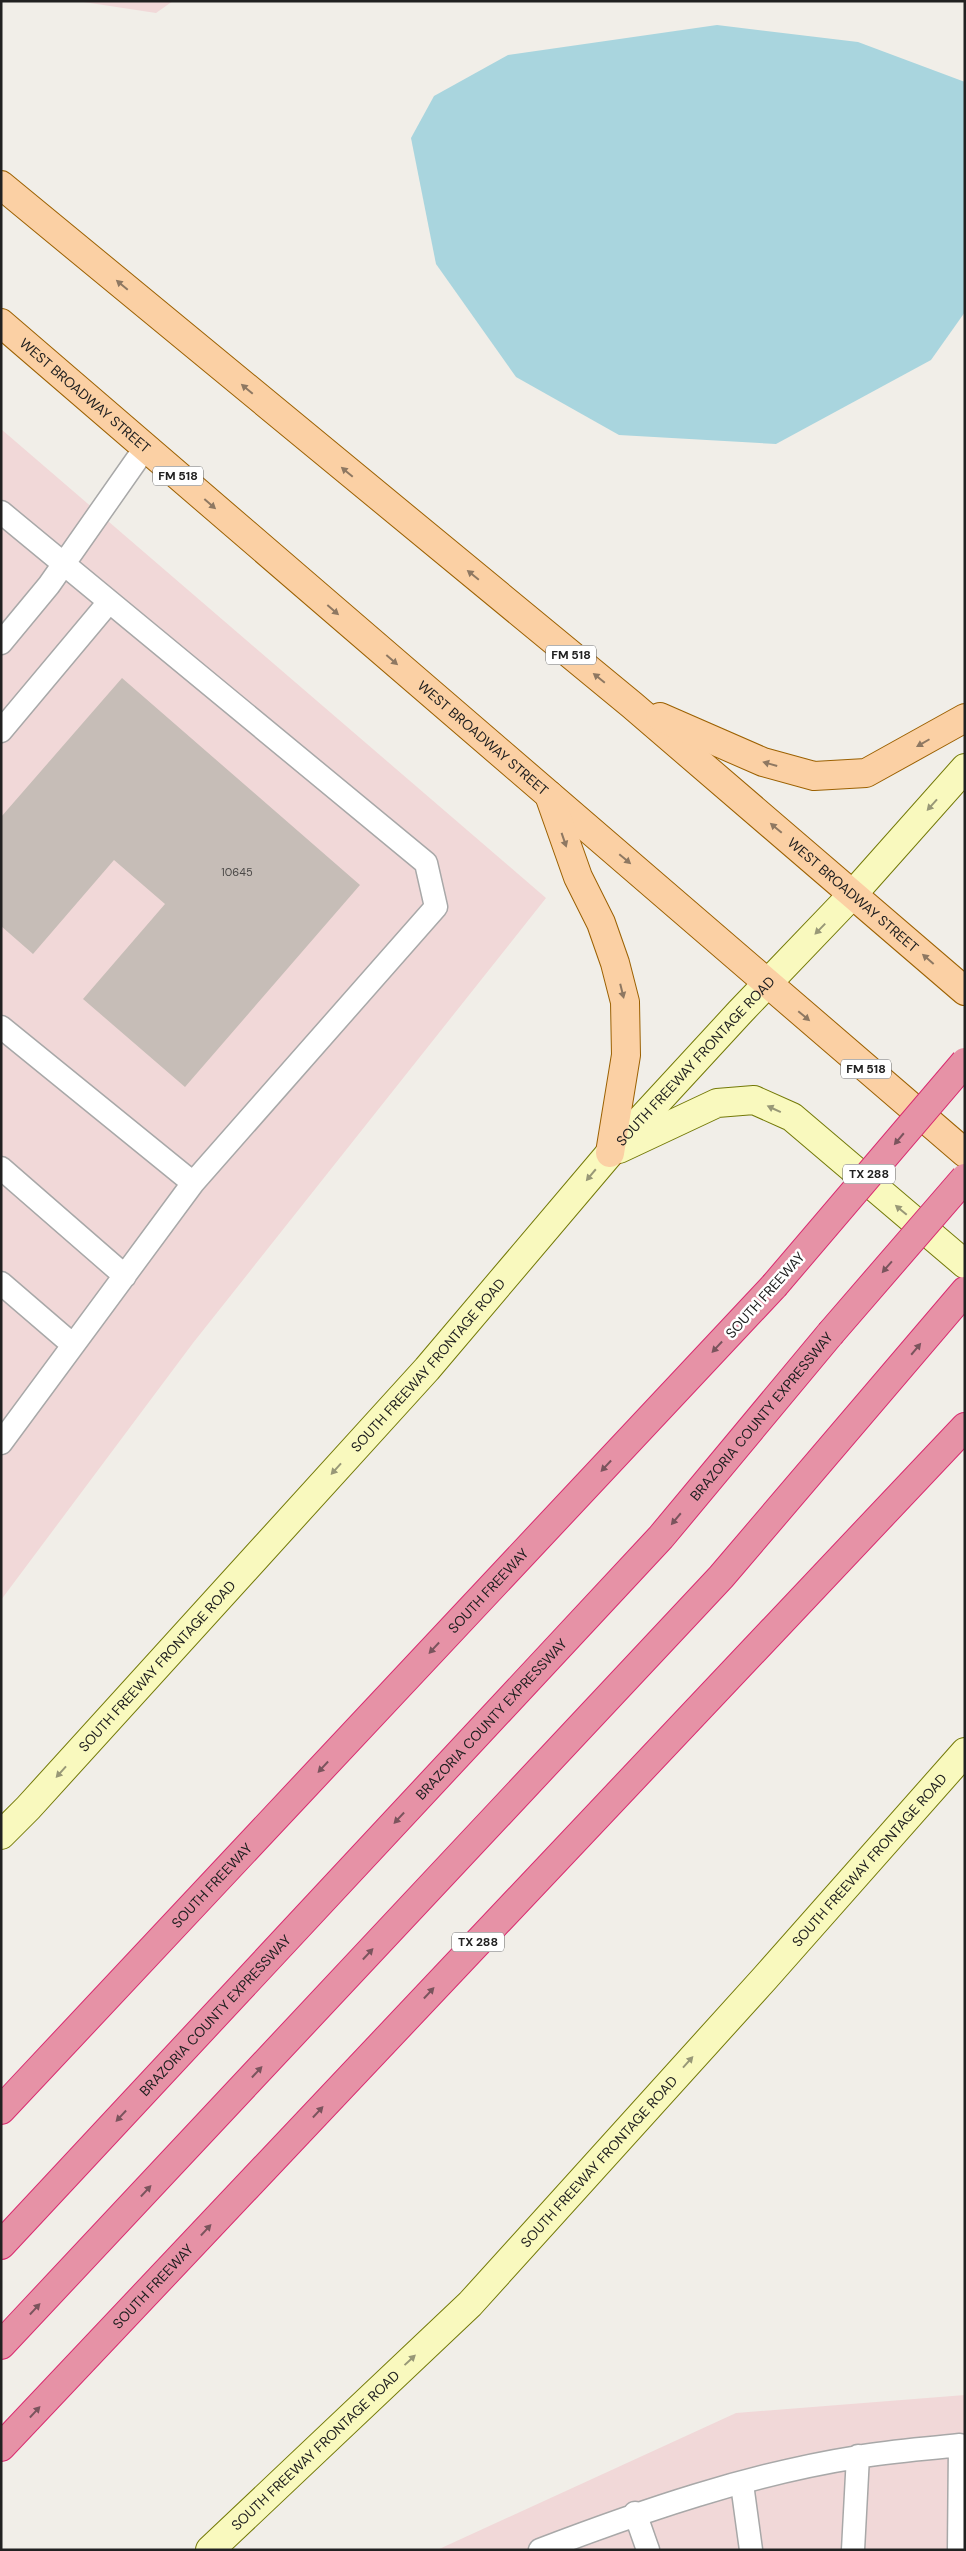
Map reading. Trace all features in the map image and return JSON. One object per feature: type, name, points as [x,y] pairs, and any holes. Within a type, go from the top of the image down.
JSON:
[{"type":"highway","name":"SOUTH FREEWAY","points":[[1,2110],[774,1286],[965,1062]]},
{"type":"highway","name":"BRAZORIA COUNTY EXPRESSWAY","points":[[1,2245],[661,1537],[830,1334],[965,1178]]},
{"type":"highway","points":[[1,2345],[721,1577],[965,1291]]},
{"type":"highway","name":"SOUTH FREEWAY","points":[[1,2447],[960,1433]]},
{"type":"main road","name":"WEST BROADWAY STREET","points":[[1,185],[632,705],[965,991]]},
{"type":"main road","name":"WEST BROADWAY STREET","points":[[1,323],[706,928],[767,984],[965,1153]]},
{"type":"main road","points":[[632,705],[763,762],[814,776],[866,773],[965,718]]},
{"type":"main road","name":"SOUTH FREEWAY FRONTAGE ROAD","points":[[1,1835],[28,1808],[427,1369],[610,1153],[853,894],[965,768]]},
{"type":"main road","points":[[548,794],[578,877],[601,923],[615,963],[625,1002],[626,1055],[610,1153]]},
{"type":"main road","points":[[610,1153],[716,1104],[754,1100],[792,1117],[965,1264]]},
{"type":"main road","name":"SOUTH FREEWAY FRONTAGE ROAD","points":[[210,2550],[470,2304],[772,1970],[965,1752]]},
{"type":"lane","points":[[1,643],[49,585],[145,448]]},
{"type":"lane","points":[[1,512],[426,863],[436,907],[193,1183],[1,1443]]},
{"type":"lane","points":[[1,730],[109,602]]},
{"type":"lane","points":[[1,1027],[193,1183]]},
{"type":"lane","points":[[1,1168],[125,1276]]},
{"type":"lane","points":[[1,1283],[73,1346]]},
{"type":"lane","points":[[540,2550],[636,2513],[742,2484],[858,2456],[962,2445],[959,2550]]},
{"type":"lane","points":[[853,2550],[858,2456]]},
{"type":"lane","points":[[742,2484],[751,2550]]},
{"type":"lane","points":[[636,2513],[648,2550]]},
{"type":"shaded area","points":[[77,1],[173,1],[156,13]]},
{"type":"shaded area","points":[[1,429],[546,898],[193,1343],[1,1600]]},
{"type":"shaded area","points":[[965,2395],[965,2550],[437,2550],[736,2413]]},
{"type":"water","points":[[717,25],[858,42],[965,82],[965,312],[931,360],[776,444],[619,435],[516,377],[436,264],[411,138],[434,96],[508,55]]},
{"type":"building","points":[[122,678],[360,885],[185,1087],[83,999],[165,904],[114,860],[33,954],[1,926],[1,817]]}]
